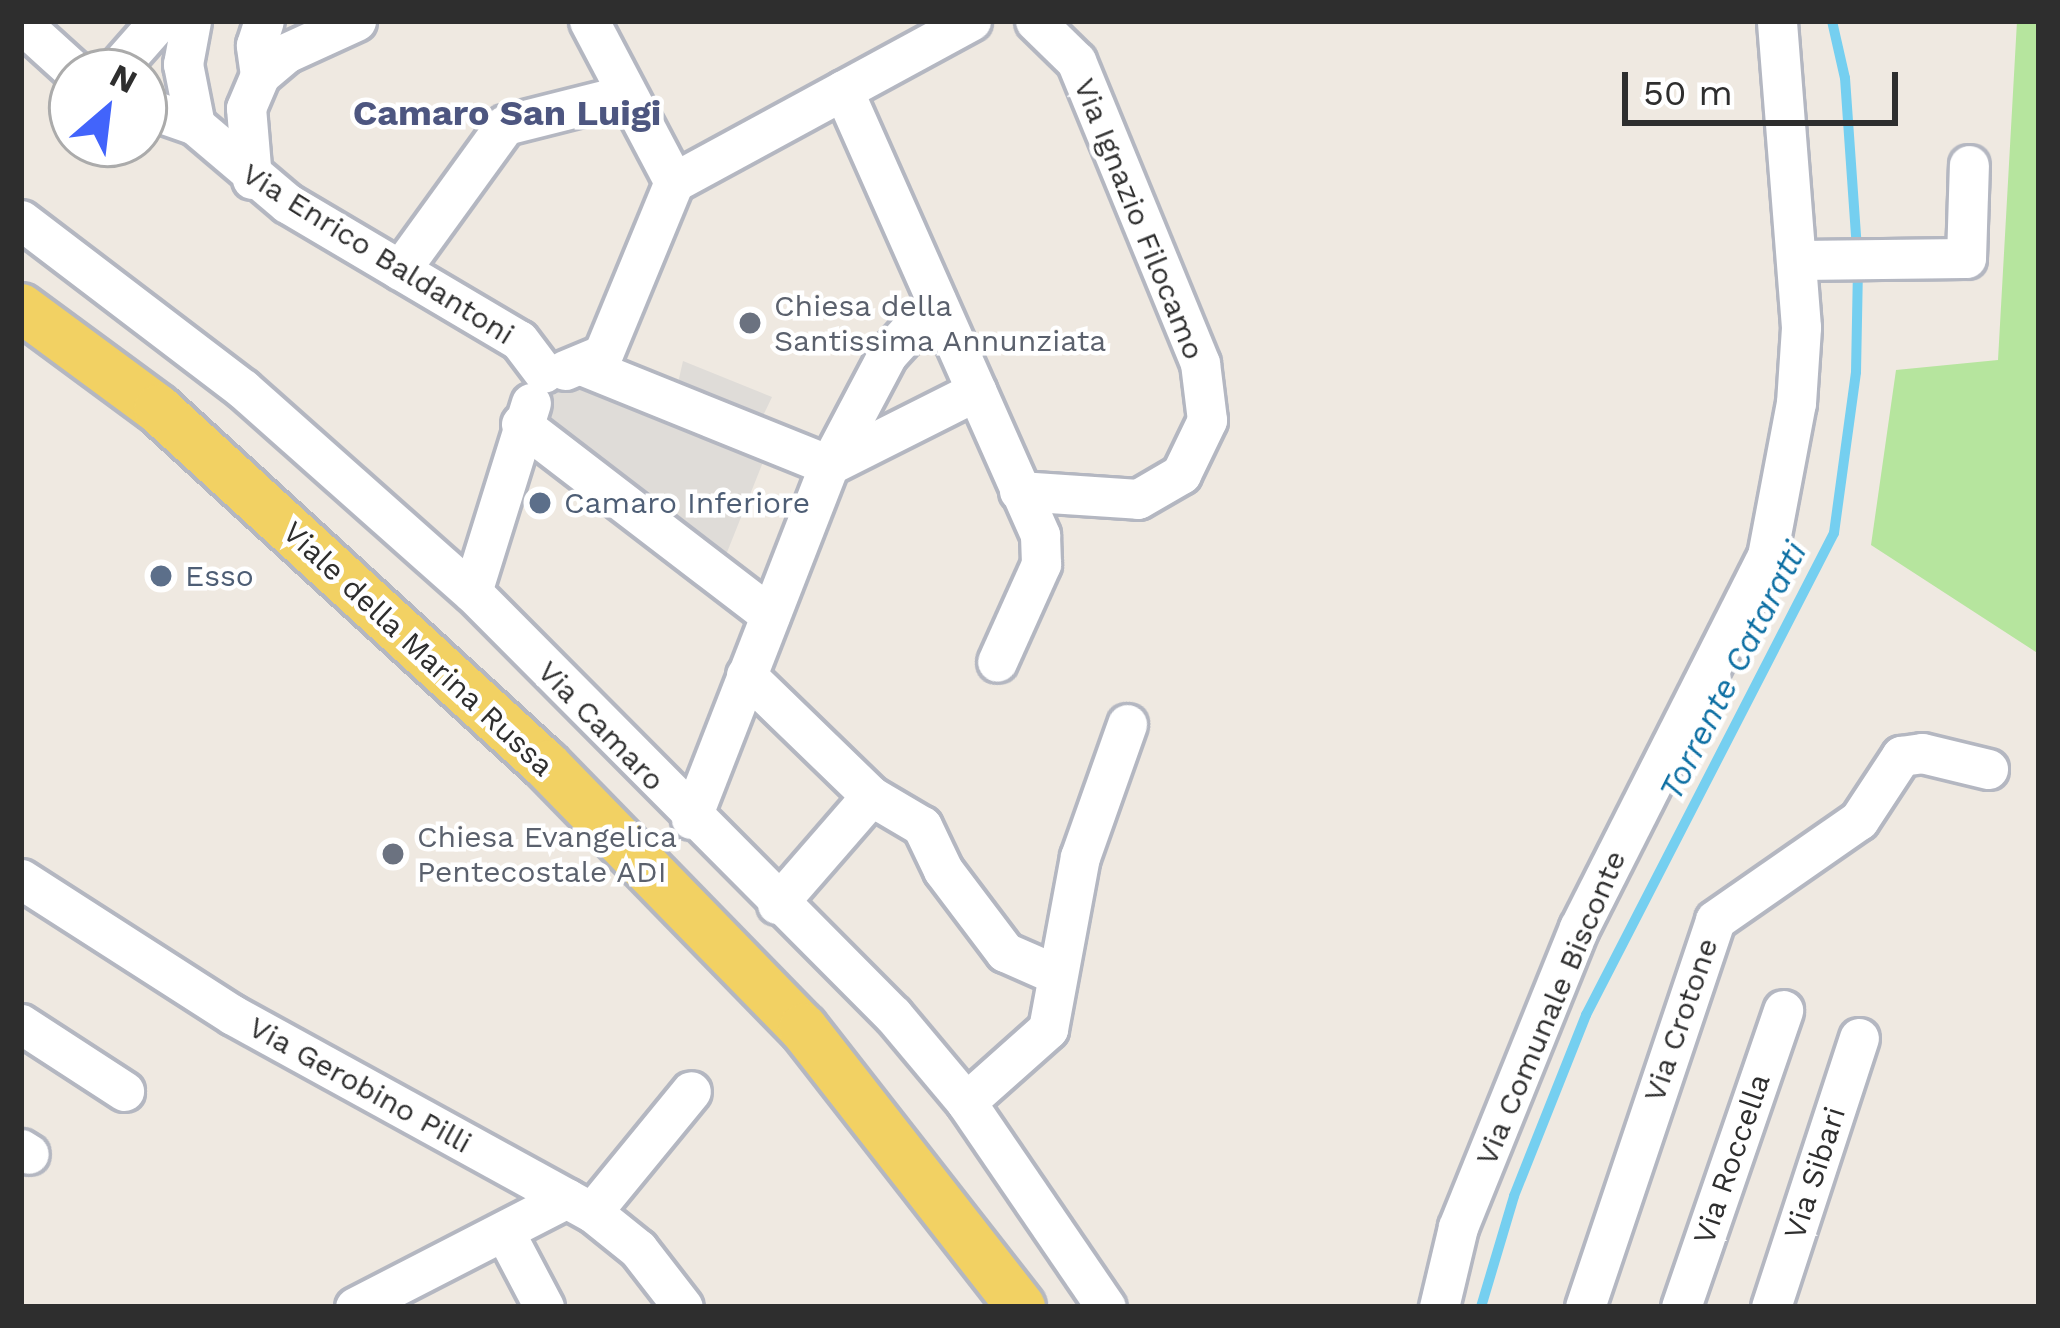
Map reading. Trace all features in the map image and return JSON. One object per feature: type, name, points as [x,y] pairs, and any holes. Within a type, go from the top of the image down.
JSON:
[{"type":"main road","name":"Viale della Marina Russa","points":[[21,308],[158,409],[546,765],[803,1028],[1021,1307]]},
{"type":"main road","name":"Viale della Marina Russa","points":[[21,321],[70,345]]},
{"type":"street","points":[[136,48],[160,21]]},
{"type":"street","points":[[191,21],[183,64],[195,125]]},
{"type":"street","points":[[260,75],[256,45],[264,21]]},
{"type":"street","points":[[252,179],[246,108],[260,75],[286,53],[356,21]]},
{"type":"street","points":[[589,21],[674,182]]},
{"type":"street","points":[[472,592],[521,424],[544,373],[586,367],[603,354],[674,182],[971,21]]},
{"type":"street","name":"Via Ignazio Filocamo","points":[[1019,490],[1138,499],[1181,474],[1207,420],[1200,363],[1076,61],[1035,21]]},
{"type":"street","name":"Via Comunale Bisconte","points":[[1439,1307],[1458,1228],[1579,928],[1767,556],[1796,403],[1814,259],[1778,21]]},
{"type":"street","points":[[21,23],[49,48]]},
{"type":"street","points":[[843,91],[1040,535],[1041,564],[997,662]]},
{"type":"street","points":[[400,270],[505,125],[624,94]]},
{"type":"street","name":"Via Enrico Baldantoni","points":[[168,115],[195,125],[252,179],[519,340],[544,373]]},
{"type":"street","points":[[1814,259],[1966,258],[1969,165]]},
{"type":"street","name":"Via Camaro","points":[[21,220],[173,332],[472,592],[691,819],[893,1015],[966,1102],[1106,1307]]},
{"type":"street","points":[[691,819],[829,465],[886,356],[935,301]]},
{"type":"street","points":[[586,367],[829,465],[976,391]]},
{"type":"street","points":[[521,424],[770,615]]},
{"type":"street","points":[[746,675],[871,796],[922,826],[943,870],[1005,952],[1055,974]]},
{"type":"street","points":[[966,1102],[1048,1029],[1080,856],[1126,724]]},
{"type":"street","name":"Via Crotone","points":[[1585,1307],[1715,920],[1859,820],[1901,756],[1922,753],[1988,769]]},
{"type":"street","points":[[777,904],[871,796]]},
{"type":"street","name":"Via Gerobino Pilli","points":[[21,879],[232,1015],[579,1205],[638,1249],[682,1307]]},
{"type":"street","name":"Via Roccella","points":[[1681,1307],[1783,1010]]},
{"type":"street","points":[[21,1024],[124,1091]]},
{"type":"street","name":"Via Sibari","points":[[1771,1307],[1859,1038]]},
{"type":"street","points":[[355,1307],[504,1231],[579,1205],[691,1091]]},
{"type":"street","points":[[504,1231],[544,1307]]},
{"type":"green space","points":[[2017,21],[2039,21],[2039,654],[1871,545],[1896,370],[1998,360]]},
{"type":"shaded area","points":[[683,361],[772,397],[761,420],[777,427],[718,575],[521,424],[544,373],[678,383]]},
{"type":"waterway","name":"Torrente Cataratti","points":[[1832,21],[1845,78],[1857,250]]},
{"type":"waterway","name":"Torrente Cataratti","points":[[1481,1307],[1514,1196],[1586,1015],[1834,533],[1856,372],[1858,268]]},
{"type":"place","name":"Chiesa della Santissima Annunziata","points":[[750,323]]},
{"type":"place","name":"Camaro Inferiore","points":[[540,503]]},
{"type":"place","name":"Esso","points":[[161,576]]},
{"type":"place","name":"Chiesa Evangelica Pentecostale ADI","points":[[393,854]]},
{"type":"district","name":"Camaro San Luigi","points":[[507,114]]}]
